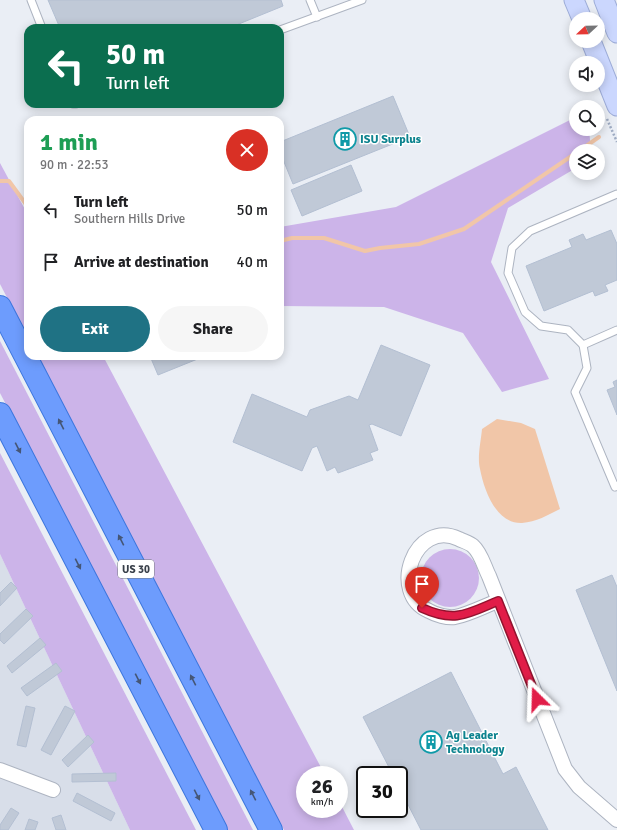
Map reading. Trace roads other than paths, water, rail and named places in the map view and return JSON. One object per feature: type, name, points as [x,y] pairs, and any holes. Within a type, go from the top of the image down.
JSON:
[{"type":"highway","name":"US 30","points":[[0,307],[24,353]]},
{"type":"highway","name":"US 30","points":[[27,360],[271,830]]},
{"type":"highway","points":[[0,414],[216,830]]},
{"type":"main road","points":[[574,0],[579,12]]},
{"type":"main road","points":[[604,0],[617,33]]},
{"type":"main road","points":[[594,48],[617,106]]},
{"type":"street","points":[[498,601],[454,617],[437,615],[422,608],[413,596],[408,584],[410,565],[416,550],[426,540],[439,536],[452,536],[473,546],[480,555],[565,769],[579,787],[617,820]]},
{"type":"street","points":[[0,770],[53,790]]},
{"type":"lane","points":[[31,0],[40,24]]},
{"type":"lane","points":[[310,0],[317,17]]},
{"type":"lane","points":[[284,29],[362,0]]},
{"type":"lane","points":[[617,194],[530,231],[512,248],[508,273],[525,312],[542,326],[568,330],[583,345],[587,368],[575,392],[615,488],[617,486]]},
{"type":"lane","points":[[583,345],[617,330]]},
{"type":"waterway","points":[[589,144],[599,137]]},
{"type":"waterway","points":[[284,240],[292,238],[324,238],[365,251],[419,244],[464,229],[569,158]]},
{"type":"waterway","points":[[0,181],[9,181],[24,202]]},
{"type":"place","name":"ISU Surplus","points":[[345,139]]},
{"type":"place","name":"Ag Leader Technology","points":[[431,742]]}]
